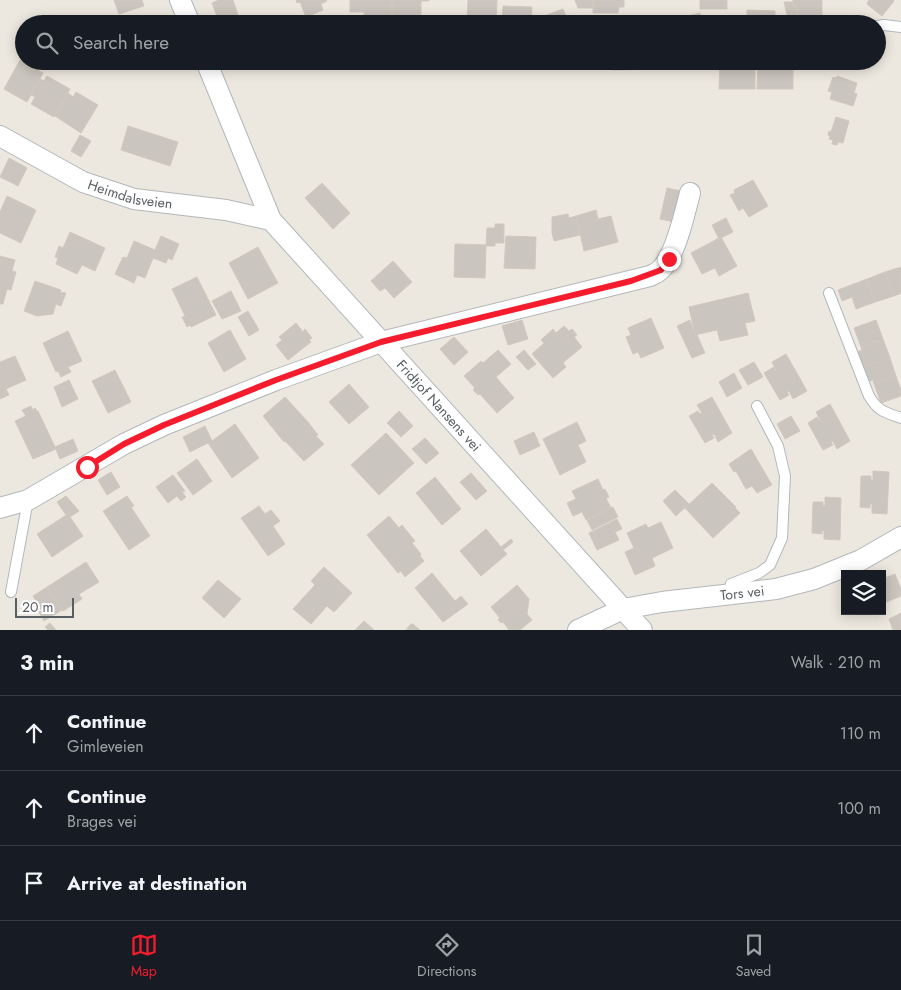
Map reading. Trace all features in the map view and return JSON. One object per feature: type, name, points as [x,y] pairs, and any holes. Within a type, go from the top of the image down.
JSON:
[{"type":"street","points":[[180,0],[186,15]]},
{"type":"street","name":"Fridtjof Nansens vei","points":[[210,70],[271,220],[642,630]]},
{"type":"street","name":"Heimdalsveien","points":[[0,136],[83,182],[134,199],[226,210],[271,220]]},
{"type":"street","points":[[0,508],[28,500],[124,444],[164,425],[276,380],[381,342],[631,281],[661,270],[669,259],[681,228],[690,193]]},
{"type":"street","name":"Tors vei","points":[[578,630],[623,609],[662,602],[776,589],[814,579],[861,560],[901,537]]},
{"type":"lane","points":[[886,25],[901,26]]},
{"type":"lane","points":[[829,293],[869,396],[876,407],[885,413],[901,418]]},
{"type":"lane","points":[[731,595],[731,584],[759,574],[770,565],[782,538],[784,476],[778,446],[757,406]]},
{"type":"lane","points":[[11,592],[28,500]]},
{"type":"building","points":[[114,0],[142,0],[144,6],[119,14]]},
{"type":"building","points":[[219,0],[233,0],[238,15],[217,15],[212,3]]},
{"type":"building","points":[[296,0],[327,1],[321,4],[323,10],[311,15],[305,15],[300,2],[297,3]]},
{"type":"building","points":[[350,0],[392,0],[392,15],[364,15],[364,12],[350,12]]},
{"type":"building","points":[[392,0],[429,0],[421,1],[421,15],[392,15]]},
{"type":"building","points":[[468,0],[497,0],[496,15],[467,15]]},
{"type":"building","points":[[575,0],[593,0],[593,8],[578,8]]},
{"type":"building","points":[[593,0],[624,0],[624,7],[619,7],[618,13],[593,13]]},
{"type":"building","points":[[700,0],[727,0],[727,9],[700,9]]},
{"type":"building","points":[[793,0],[822,0],[822,15],[797,15],[797,6],[793,6]]},
{"type":"building","points":[[869,0],[894,1],[883,15],[867,3]]},
{"type":"building","points":[[784,2],[793,2],[793,6],[797,6],[797,15],[787,15]]},
{"type":"building","points":[[503,6],[532,7],[532,15],[502,15]]},
{"type":"building","points":[[563,9],[565,15],[547,15]]},
{"type":"building","points":[[747,10],[775,11],[775,15],[747,15]]},
{"type":"building","points":[[15,69],[38,70],[43,73],[27,102],[4,89]]},
{"type":"building","points":[[720,70],[755,70],[755,89],[719,89]]},
{"type":"building","points":[[758,70],[793,70],[793,89],[757,89]]},
{"type":"building","points":[[47,76],[70,89],[54,117],[31,104],[35,97],[31,95],[40,79],[44,81]]},
{"type":"building","points":[[837,76],[857,83],[854,93],[857,94],[853,106],[830,99],[832,92],[828,91],[833,77],[836,78]]},
{"type":"building","points":[[76,92],[98,105],[81,133],[55,116],[68,93],[73,97]]},
{"type":"building","points":[[836,117],[849,121],[843,143],[838,142],[837,145],[832,144],[833,140],[829,139],[830,136],[828,135],[829,131],[831,132]]},
{"type":"building","points":[[128,126],[178,142],[170,166],[121,150]]},
{"type":"building","points":[[80,135],[91,141],[81,157],[71,151]]},
{"type":"building","points":[[9,158],[27,168],[18,186],[0,177]]},
{"type":"building","points":[[753,180],[768,206],[749,217],[743,208],[739,211],[730,195],[735,193],[734,190]]},
{"type":"building","points":[[322,183],[350,213],[333,229],[305,198]]},
{"type":"building","points":[[667,188],[685,192],[679,223],[660,219]]},
{"type":"building","points":[[7,196],[36,210],[21,243],[0,233],[0,212]]},
{"type":"building","points":[[596,210],[598,219],[611,216],[618,242],[584,251],[576,216]]},
{"type":"building","points":[[568,214],[569,218],[576,216],[580,235],[554,241],[552,217]]},
{"type":"building","points":[[726,218],[733,232],[719,239],[712,225]]},
{"type":"building","points":[[495,224],[504,224],[504,243],[486,246],[487,228],[495,228]]},
{"type":"building","points":[[70,232],[105,248],[95,271],[82,265],[77,274],[56,264],[58,258],[55,257],[59,246],[63,248]]},
{"type":"building","points":[[161,236],[179,244],[172,260],[168,258],[166,263],[153,258],[145,278],[137,275],[134,283],[115,274],[123,257],[127,258],[134,241],[155,250]]},
{"type":"building","points":[[506,236],[536,237],[535,269],[504,268]]},
{"type":"building","points":[[721,237],[737,266],[719,276],[715,268],[702,274],[691,253]]},
{"type":"building","points":[[455,244],[486,245],[485,278],[454,277]]},
{"type":"building","points":[[258,247],[278,283],[248,299],[229,263]]},
{"type":"building","points":[[0,256],[15,260],[12,271],[16,272],[11,290],[7,289],[3,304],[0,304]]},
{"type":"building","points":[[393,261],[412,282],[394,298],[385,288],[380,291],[371,281]]},
{"type":"building","points":[[901,267],[901,293],[894,296],[885,272]]},
{"type":"building","points":[[885,272],[894,296],[875,302],[867,279]]},
{"type":"building","points":[[197,277],[216,315],[191,327],[190,325],[187,327],[182,317],[185,316],[172,289]]},
{"type":"building","points":[[867,279],[875,302],[856,309],[852,297],[842,301],[838,290]]},
{"type":"building","points":[[35,281],[66,293],[61,306],[56,304],[53,314],[37,316],[24,311]]},
{"type":"building","points":[[231,291],[241,311],[222,319],[212,301]]},
{"type":"building","points":[[748,293],[755,321],[745,323],[748,335],[720,341],[717,330],[695,335],[689,307]]},
{"type":"building","points":[[248,311],[259,330],[249,336],[238,317]]},
{"type":"building","points":[[651,318],[664,348],[641,358],[638,352],[633,354],[626,337],[631,335],[628,328]]},
{"type":"building","points":[[522,320],[528,339],[508,345],[502,326]]},
{"type":"building","points":[[690,320],[695,335],[697,335],[705,353],[692,358],[677,326]]},
{"type":"building","points":[[876,320],[883,339],[861,347],[854,328]]},
{"type":"building","points":[[296,323],[303,332],[305,329],[312,338],[309,340],[311,342],[288,360],[276,345],[282,340],[279,337]]},
{"type":"building","points":[[564,326],[569,331],[572,329],[577,335],[574,337],[582,347],[563,363],[566,367],[553,378],[532,354],[544,343],[541,340],[553,329],[556,333]]},
{"type":"building","points":[[230,330],[246,359],[224,372],[208,343]]},
{"type":"building","points":[[68,331],[82,361],[68,367],[71,372],[61,377],[58,371],[56,372],[43,343]]},
{"type":"building","points":[[454,337],[468,352],[454,365],[440,349]]},
{"type":"building","points":[[883,339],[890,358],[860,368],[855,353],[862,350],[861,347]]},
{"type":"building","points":[[498,350],[511,364],[496,377],[514,398],[497,413],[480,394],[478,395],[473,390],[475,388],[464,376],[481,361],[483,363]]},
{"type":"building","points":[[524,350],[536,364],[528,370],[516,357]]},
{"type":"building","points":[[786,354],[807,391],[793,399],[789,391],[787,392],[789,395],[780,400],[764,373],[774,367],[775,371],[776,370],[772,362]]},
{"type":"building","points":[[15,356],[26,380],[6,389],[9,395],[0,399],[0,362]]},
{"type":"building","points":[[890,358],[896,376],[874,384],[873,380],[865,383],[860,368]]},
{"type":"building","points":[[754,362],[763,377],[748,385],[739,370]]},
{"type":"building","points":[[115,370],[131,402],[108,413],[92,381]]},
{"type":"building","points":[[734,373],[742,388],[727,397],[719,382]]},
{"type":"building","points":[[896,376],[901,396],[881,403],[874,384]]},
{"type":"building","points":[[69,380],[78,399],[62,407],[54,387]]},
{"type":"building","points":[[349,384],[369,407],[349,424],[329,402]]},
{"type":"building","points":[[285,397],[308,422],[318,435],[316,436],[324,444],[304,461],[284,442],[263,416]]},
{"type":"building","points":[[712,397],[732,433],[718,442],[714,434],[712,435],[714,438],[705,443],[689,416],[698,411],[700,414],[702,413],[697,405]]},
{"type":"building","points":[[830,404],[850,441],[837,449],[833,441],[831,442],[833,445],[823,450],[808,423],[817,417],[820,420],[816,412]]},
{"type":"building","points":[[31,406],[33,410],[35,408],[38,411],[56,449],[33,459],[15,421],[26,416],[22,410]]},
{"type":"building","points":[[399,411],[413,426],[401,437],[387,423]]},
{"type":"building","points":[[791,416],[800,431],[785,439],[777,424]]},
{"type":"building","points":[[577,422],[586,441],[578,445],[586,462],[560,475],[543,439]]},
{"type":"building","points":[[235,424],[259,458],[232,478],[208,443],[190,452],[183,437],[205,426],[212,441]]},
{"type":"building","points":[[534,432],[540,446],[520,455],[514,441]]},
{"type":"building","points":[[386,433],[414,463],[379,495],[351,465]]},
{"type":"building","points":[[425,438],[439,453],[426,464],[412,449]]},
{"type":"building","points":[[73,439],[78,451],[60,459],[55,447]]},
{"type":"building","points":[[751,449],[772,485],[757,493],[752,486],[746,489],[736,471],[734,472],[729,464]]},
{"type":"building","points":[[197,459],[212,481],[193,495],[177,473]]},
{"type":"building","points":[[873,471],[889,472],[887,514],[872,513],[872,504],[870,504],[870,508],[860,507],[861,476],[871,476],[871,480],[873,480]]},
{"type":"building","points":[[111,472],[120,487],[107,495],[98,480]]},
{"type":"building","points":[[471,473],[487,491],[476,500],[460,482]]},
{"type":"building","points":[[173,475],[185,491],[182,492],[186,497],[181,501],[177,496],[168,503],[156,487]]},
{"type":"building","points":[[435,477],[461,509],[442,525],[416,493]]},
{"type":"building","points":[[598,479],[609,497],[606,498],[611,508],[586,520],[582,512],[573,516],[567,503],[576,499],[572,491]]},
{"type":"building","points":[[712,483],[740,513],[713,538],[685,508]]},
{"type":"building","points":[[675,490],[689,504],[676,516],[663,501]]},
{"type":"building","points":[[66,496],[79,511],[70,517],[68,514],[66,515],[57,502]]},
{"type":"building","points":[[127,496],[134,506],[131,507],[150,536],[129,550],[103,511]]},
{"type":"building","points":[[825,497],[841,498],[840,540],[824,539],[824,531],[822,531],[822,534],[812,533],[813,502],[823,502],[823,506],[825,506]]},
{"type":"building","points":[[259,506],[265,514],[271,510],[280,521],[273,526],[285,544],[268,556],[241,518]]},
{"type":"building","points":[[613,507],[618,517],[592,530],[587,520]]},
{"type":"building","points":[[68,514],[83,536],[52,557],[37,534]]},
{"type":"building","points":[[389,516],[399,528],[402,525],[415,541],[412,543],[424,561],[405,577],[401,571],[398,573],[367,535]]},
{"type":"building","points":[[617,519],[622,529],[615,532],[619,540],[597,550],[589,533]]},
{"type":"building","points":[[661,522],[673,548],[652,558],[655,566],[635,575],[625,552],[634,548],[627,533],[646,524],[648,528]]},
{"type":"building","points":[[486,529],[496,541],[470,563],[460,551]]},
{"type":"building","points":[[511,539],[513,542],[503,550],[507,554],[481,576],[470,563],[496,541],[501,547]]},
{"type":"building","points":[[86,562],[99,582],[79,594],[82,599],[63,611],[47,587]]},
{"type":"building","points":[[324,567],[352,593],[334,612],[327,606],[311,624],[293,609],[315,585],[311,581]]},
{"type":"building","points":[[432,573],[455,601],[461,596],[468,604],[443,622],[415,588]]},
{"type":"building","points":[[895,574],[901,589],[901,596],[886,602],[886,577]]},
{"type":"building","points":[[218,580],[241,599],[224,618],[202,598]]},
{"type":"building","points":[[517,585],[529,599],[527,614],[532,620],[520,630],[509,630],[503,622],[501,623],[498,619],[500,618],[491,607]]},
{"type":"building","points":[[47,587],[62,610],[44,621],[39,612],[42,611],[33,596]]},
{"type":"building","points":[[901,613],[901,630],[893,630],[889,619]]},
{"type":"building","points":[[364,621],[374,630],[355,630]]},
{"type":"building","points":[[50,623],[56,630],[48,630],[45,627]]},
{"type":"building","points":[[413,624],[420,630],[406,630]]},
{"type":"route","points":[[87,467],[124,444],[164,425],[276,380],[381,342],[650,276],[661,270],[669,259]]}]
